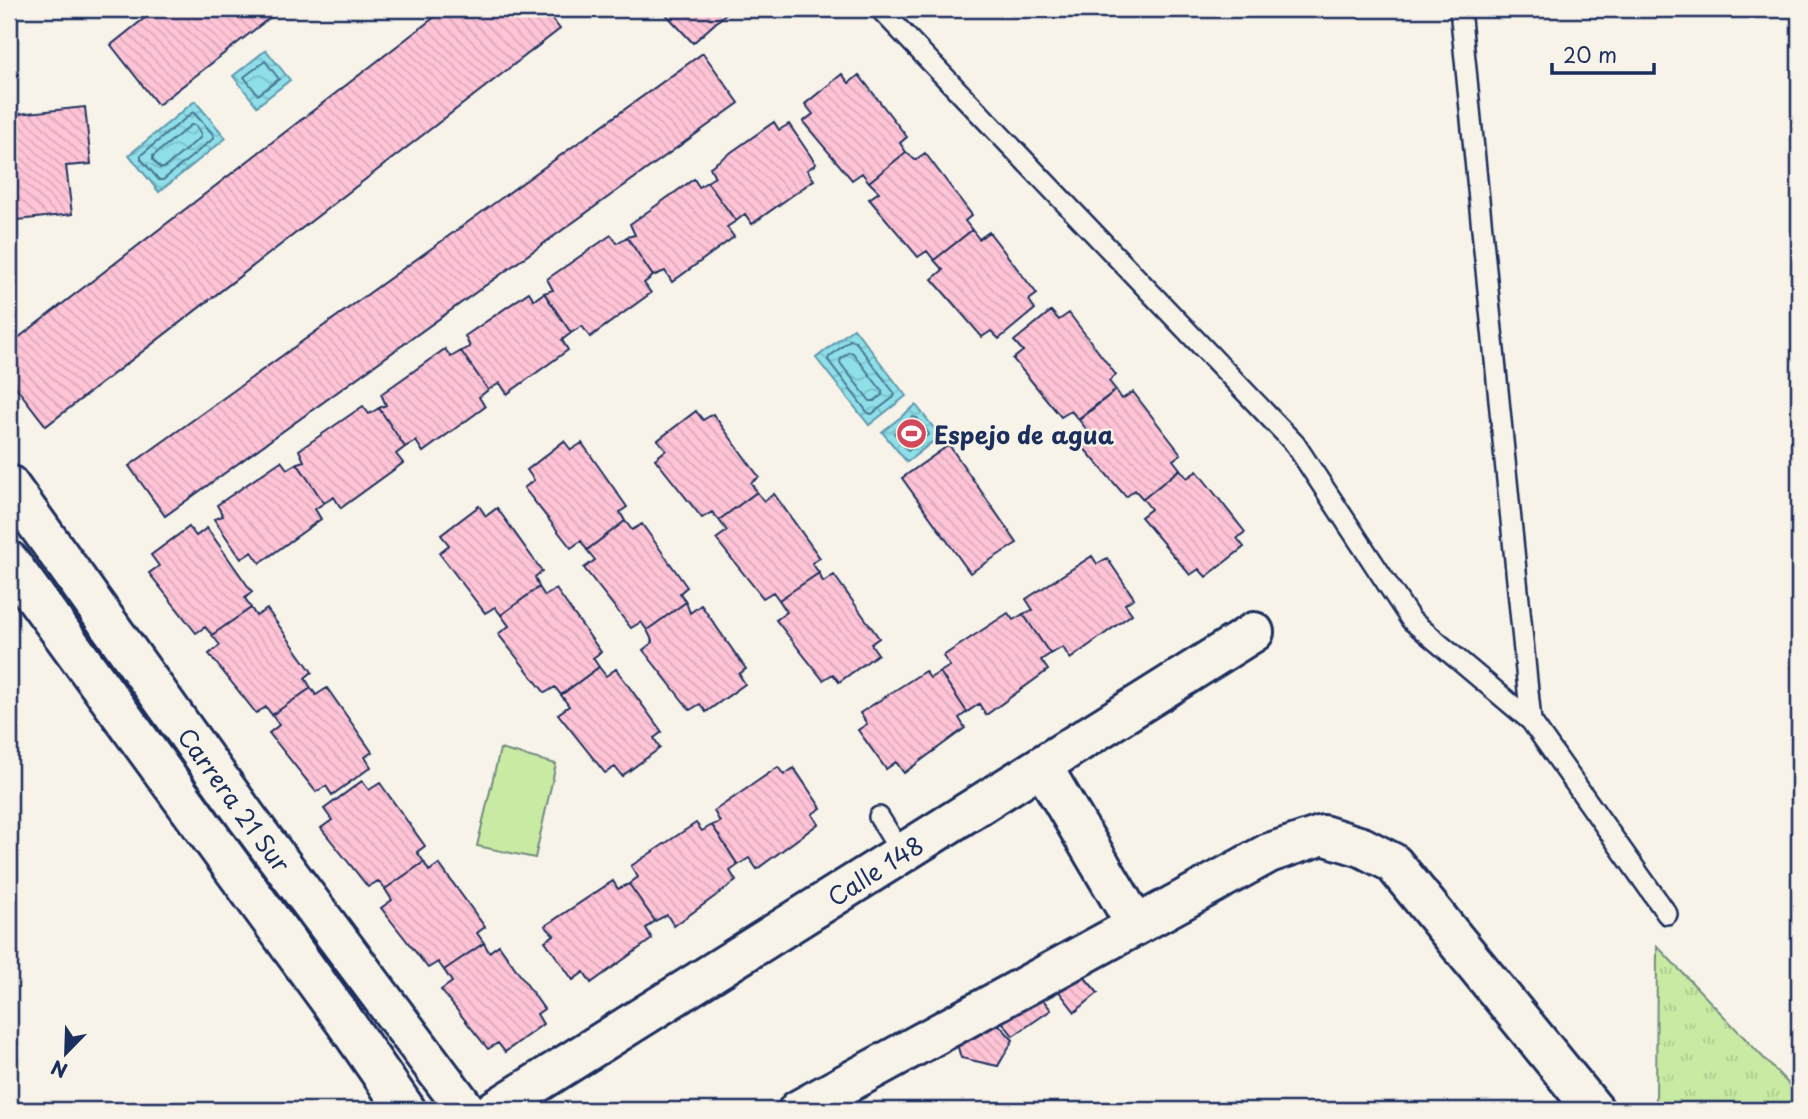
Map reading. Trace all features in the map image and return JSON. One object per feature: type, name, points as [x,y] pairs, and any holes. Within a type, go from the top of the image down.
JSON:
[{"type":"street","name":"Carrera 21 Sur","points":[[9,485],[248,819],[466,1110]]},
{"type":"street","name":"Carrera 21 Sur","points":[[9,561],[343,1019],[406,1110]]},
{"type":"street","name":"Calle 148","points":[[494,1110],[1254,632]]},
{"type":"street","points":[[1042,766],[1136,925]]},
{"type":"street","points":[[799,1110],[1269,853],[1323,835],[1362,847],[1393,863],[1594,1110]]},
{"type":"street","points":[[343,1019],[376,990]]},
{"type":"lane","points":[[880,9],[1295,444],[1410,620],[1531,721],[1667,914]]},
{"type":"lane","points":[[1460,9],[1531,721]]},
{"type":"lane","points":[[880,817],[902,854]]},
{"type":"green space","points":[[500,749],[556,764],[535,858],[477,846]]},
{"type":"green space","points":[[1657,946],[1799,1095],[1799,1110],[1656,1110]]},
{"type":"water","points":[[266,50],[290,80],[257,106],[233,76]]},
{"type":"water","points":[[195,101],[226,138],[159,192],[129,155]]},
{"type":"water","points":[[854,328],[906,396],[869,425],[816,358]]},
{"type":"water","name":"Espejo de agua","points":[[916,405],[940,436],[907,462],[882,432]]},
{"type":"building","points":[[156,9],[281,9],[158,105],[111,45]]},
{"type":"building","points":[[445,9],[544,9],[560,29],[46,426],[9,378],[9,345]]},
{"type":"building","points":[[661,9],[731,9],[693,43]]},
{"type":"building","points":[[703,53],[739,103],[165,516],[129,466]]},
{"type":"building","points":[[842,74],[849,83],[859,75],[907,137],[900,143],[906,152],[869,182],[862,173],[852,180],[803,122],[813,114],[805,104]]},
{"type":"building","points":[[85,107],[91,164],[66,166],[72,214],[9,221],[9,115]]},
{"type":"building","points":[[774,122],[779,130],[789,124],[816,164],[807,170],[814,180],[752,224],[745,214],[736,221],[707,182],[715,177],[710,167]]},
{"type":"building","points":[[906,152],[915,160],[925,153],[972,215],[965,221],[972,230],[934,260],[927,251],[918,257],[869,199],[879,192],[869,182]]},
{"type":"building","points":[[694,179],[699,187],[707,182],[736,221],[727,227],[734,237],[672,282],[665,271],[653,276],[627,237],[635,235],[630,224]]},
{"type":"building","points":[[972,230],[979,239],[989,232],[1037,294],[1029,300],[1035,309],[999,339],[991,331],[982,337],[932,279],[943,270],[934,260]]},
{"type":"building","points":[[611,235],[617,243],[627,237],[653,276],[644,283],[651,293],[590,337],[582,326],[571,333],[544,293],[553,290],[547,279]]},
{"type":"building","points":[[529,292],[534,300],[544,293],[571,333],[562,340],[568,350],[507,394],[500,383],[488,390],[461,351],[470,347],[465,336]]},
{"type":"building","points":[[1051,311],[1059,320],[1069,313],[1116,375],[1109,381],[1116,390],[1078,419],[1071,411],[1061,417],[1013,359],[1023,351],[1014,341]]},
{"type":"building","points":[[445,349],[451,357],[461,351],[488,390],[479,397],[485,407],[423,452],[416,441],[405,447],[379,408],[386,405],[381,394]]},
{"type":"building","points":[[1116,390],[1122,399],[1133,392],[1181,454],[1173,460],[1180,469],[1143,499],[1135,490],[1126,497],[1076,439],[1087,430],[1079,420]]},
{"type":"building","points":[[363,406],[369,414],[379,408],[405,447],[396,454],[403,463],[341,508],[334,497],[324,503],[297,463],[304,461],[299,450]]},
{"type":"building","points":[[696,411],[703,420],[713,414],[759,477],[751,483],[757,492],[719,520],[712,512],[702,518],[655,459],[666,450],[658,440]]},
{"type":"building","points":[[564,441],[571,450],[582,443],[627,507],[620,512],[625,521],[587,550],[581,541],[571,548],[524,488],[534,480],[527,470]]},
{"type":"building","points":[[949,445],[1017,543],[970,573],[902,478]]},
{"type":"building","points":[[281,461],[287,469],[297,463],[324,503],[315,509],[321,519],[260,563],[252,552],[241,559],[214,519],[223,516],[217,505]]},
{"type":"building","points":[[1180,469],[1187,478],[1197,471],[1245,532],[1237,538],[1244,547],[1206,577],[1199,569],[1190,575],[1141,517],[1151,509],[1143,499]]},
{"type":"building","points":[[757,492],[764,501],[774,494],[820,558],[812,563],[819,573],[779,600],[773,592],[763,598],[716,539],[727,531],[719,520]]},
{"type":"building","points":[[479,506],[486,516],[497,508],[542,571],[535,577],[539,587],[501,615],[495,607],[485,613],[439,553],[449,545],[441,535]]},
{"type":"building","points":[[625,521],[632,530],[642,524],[687,587],[680,593],[686,602],[647,630],[641,622],[631,628],[584,568],[595,560],[587,550]]},
{"type":"building","points":[[189,527],[196,536],[207,528],[252,592],[245,598],[251,608],[212,635],[205,627],[196,633],[149,573],[159,566],[151,555]]},
{"type":"building","points":[[1092,556],[1097,564],[1107,558],[1134,598],[1125,604],[1132,614],[1070,659],[1063,647],[1050,654],[1023,614],[1033,610],[1026,599]]},
{"type":"building","points":[[819,573],[823,582],[834,575],[879,638],[871,644],[878,654],[839,682],[833,674],[823,680],[776,620],[787,612],[779,600]]},
{"type":"building","points":[[539,587],[545,596],[556,589],[601,652],[593,658],[599,667],[561,695],[555,687],[545,693],[498,634],[509,626],[501,615]]},
{"type":"building","points":[[686,602],[690,613],[701,605],[746,669],[739,674],[745,684],[706,712],[700,704],[690,710],[643,650],[653,642],[647,630]]},
{"type":"building","points":[[251,608],[256,616],[267,609],[312,672],[305,678],[311,688],[272,715],[266,707],[256,713],[209,654],[220,645],[212,635]]},
{"type":"building","points":[[1008,613],[1013,620],[1023,614],[1050,654],[1041,660],[1048,670],[986,715],[979,704],[967,712],[940,672],[950,666],[943,656]]},
{"type":"building","points":[[599,667],[606,676],[616,669],[662,732],[654,738],[660,748],[622,776],[615,767],[605,773],[558,714],[569,706],[561,695]]},
{"type":"building","points":[[925,671],[930,678],[940,672],[967,712],[959,718],[965,728],[904,773],[896,762],[886,769],[858,730],[867,724],[860,713]]},
{"type":"building","points":[[311,688],[316,695],[327,688],[372,752],[365,757],[371,767],[332,795],[326,786],[316,792],[269,733],[279,725],[272,715]]},
{"type":"building","points":[[778,767],[784,775],[794,768],[821,808],[812,814],[818,824],[757,869],[749,858],[738,865],[712,825],[720,822],[714,811]]},
{"type":"building","points":[[362,781],[369,790],[380,783],[425,846],[417,852],[424,862],[385,889],[378,881],[368,887],[321,828],[332,820],[324,809]]},
{"type":"building","points":[[696,823],[702,831],[712,825],[738,865],[730,871],[736,881],[674,926],[667,915],[655,921],[629,884],[638,877],[631,866]]},
{"type":"building","points":[[424,862],[429,871],[439,864],[485,927],[477,933],[484,943],[444,970],[438,962],[428,968],[381,908],[392,900],[385,889]]},
{"type":"building","points":[[613,881],[618,889],[629,884],[655,921],[646,928],[652,939],[591,983],[584,972],[573,980],[545,941],[554,935],[545,926]]},
{"type":"building","points":[[484,943],[489,952],[499,945],[544,1009],[537,1014],[543,1024],[505,1052],[498,1043],[488,1049],[441,990],[452,982],[444,970]]},
{"type":"building","points":[[1080,972],[1098,993],[1075,1012],[1057,989]]},
{"type":"building","points":[[1034,988],[1051,1010],[1013,1036],[997,1015]]},
{"type":"building","points":[[989,1014],[1013,1040],[998,1066],[961,1058],[954,1033]]},
{"type":"place","name":"Espejo de agua","points":[[911,434]]}]
